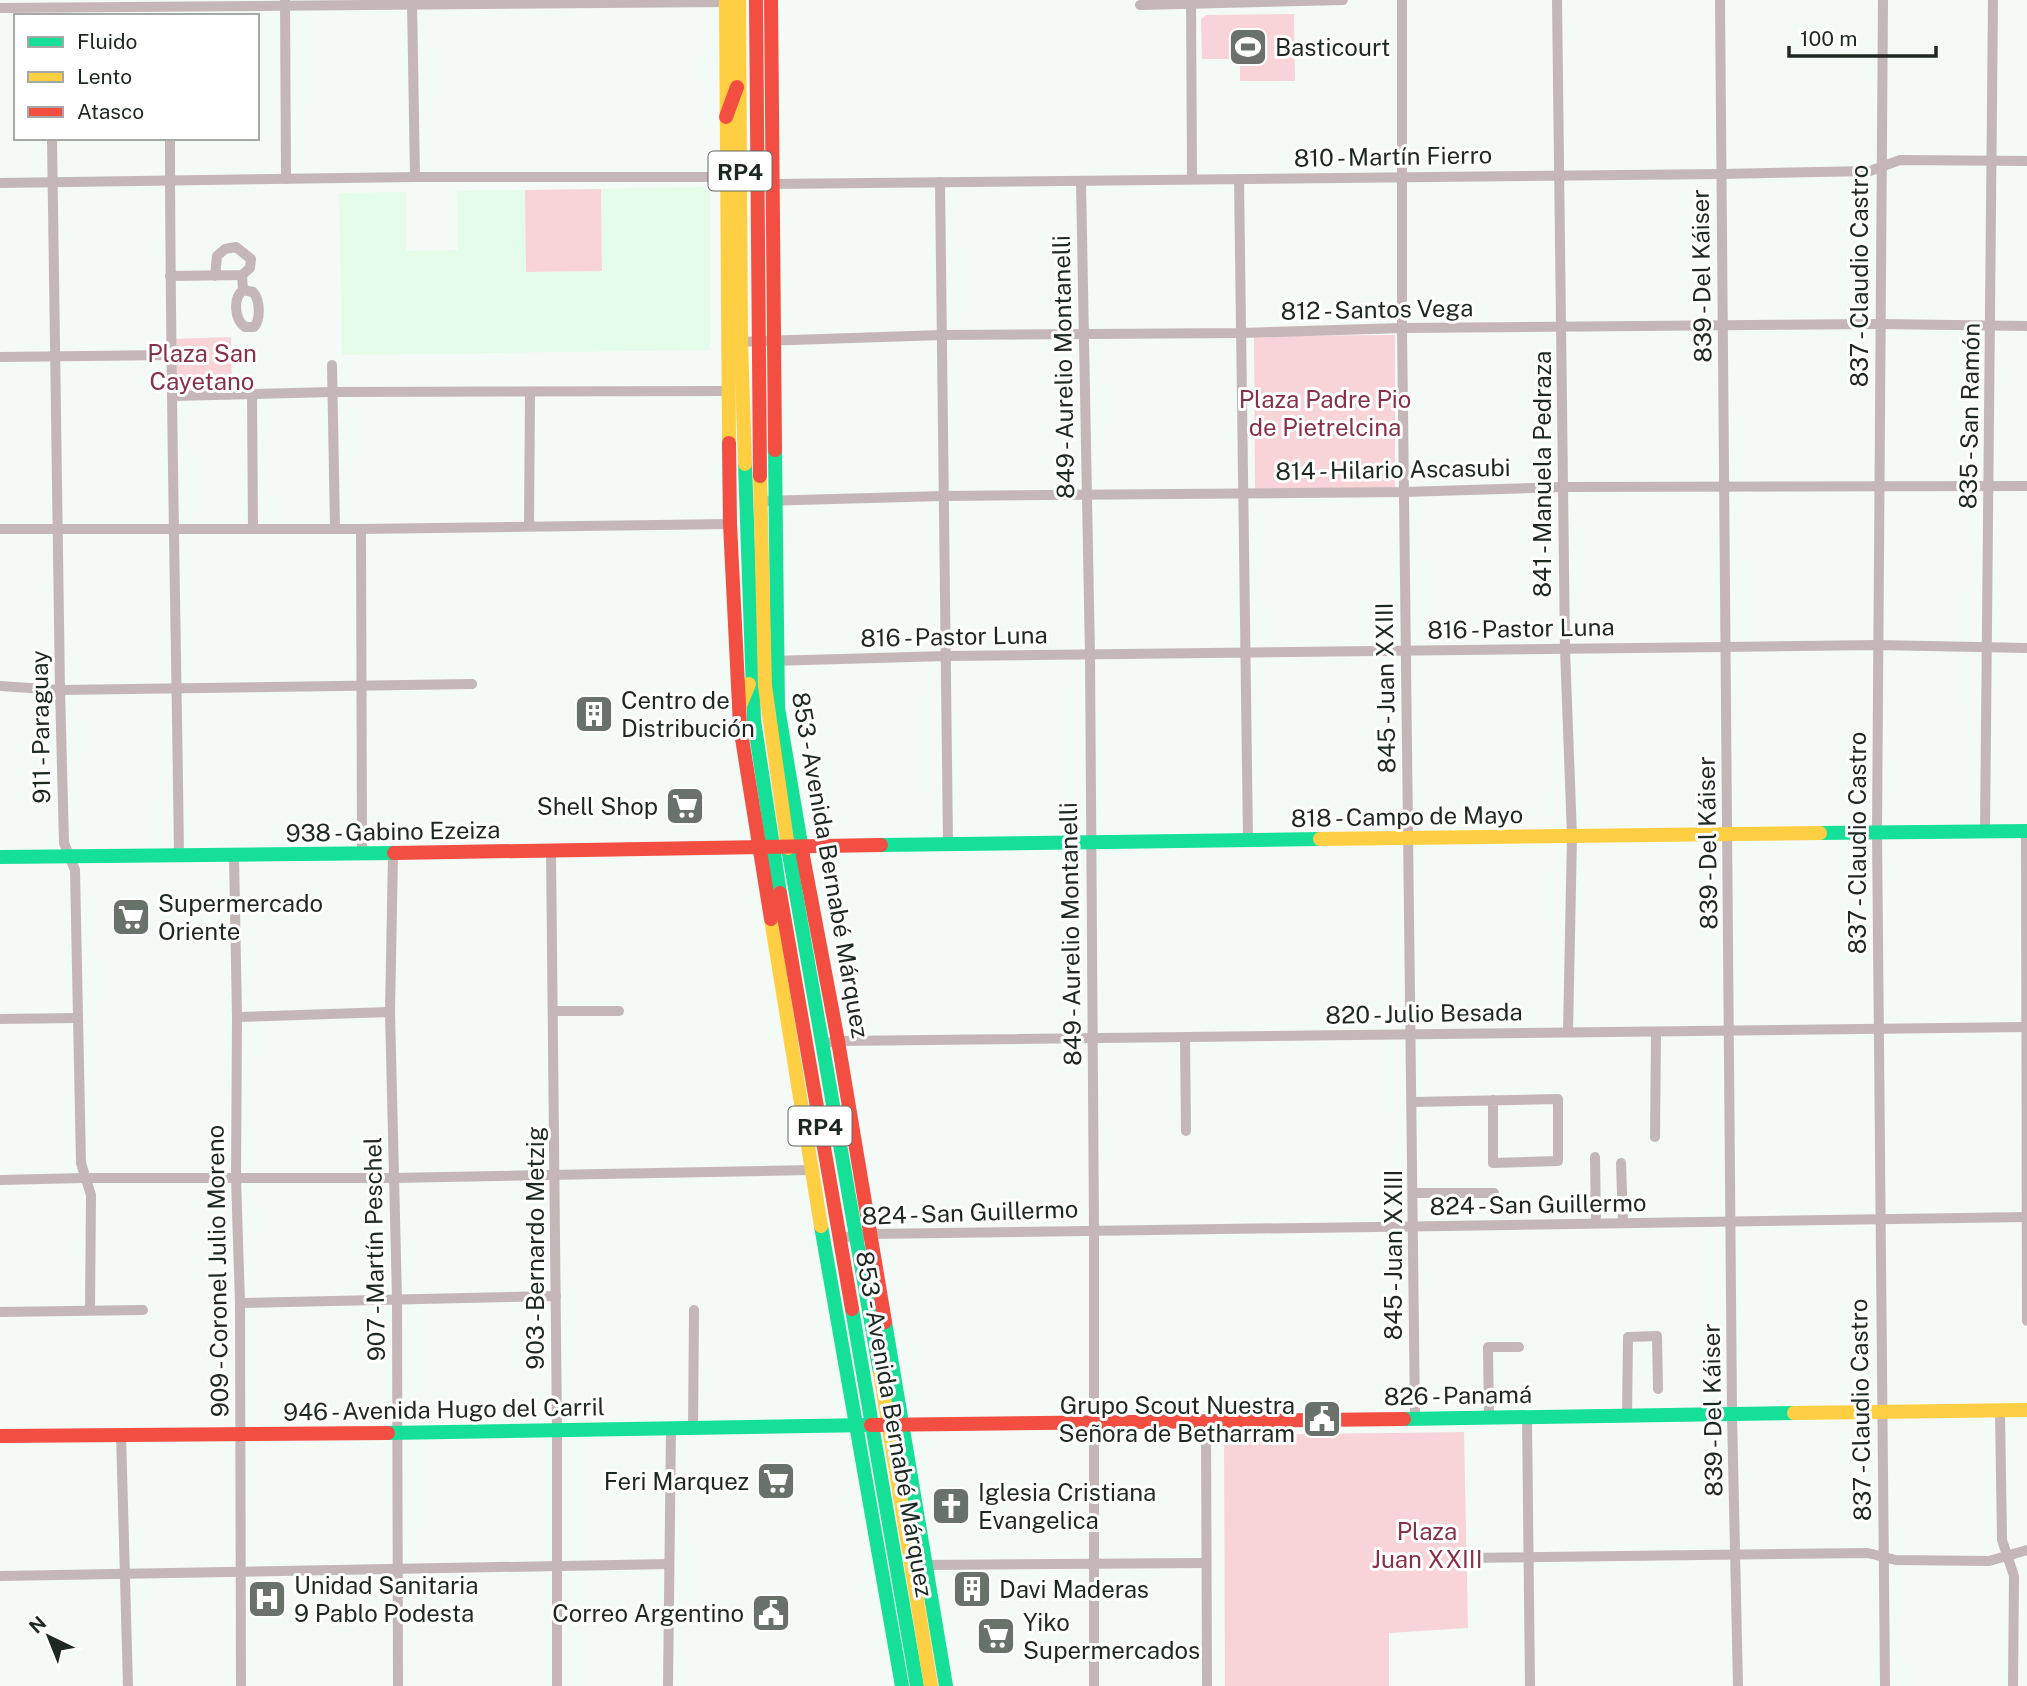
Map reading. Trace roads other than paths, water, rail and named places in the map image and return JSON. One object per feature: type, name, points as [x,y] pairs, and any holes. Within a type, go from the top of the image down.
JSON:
[{"type":"street","name":"853 - Avenida Bernabé Márquez","points":[[756,0],[764,184],[770,661],[768,715],[838,1041],[863,1235]]},
{"type":"street","name":"853 - Avenida Bernabé Márquez","points":[[764,184],[771,0]]},
{"type":"street","points":[[1140,5],[1191,1],[1343,0]]},
{"type":"street","name":"845 - Juan XXIII","points":[[1402,0],[1402,328],[1415,1418]]},
{"type":"street","name":"841 - Manuela Pedraza","points":[[1557,0],[1565,649],[1572,836],[1568,1032]]},
{"type":"street","name":"839 - Del Káiser","points":[[1720,0],[1732,1414],[1738,1686]]},
{"type":"street","name":"837 - Claudio Castro","points":[[1883,0],[1877,832],[1885,1686]]},
{"type":"street","name":"835 - San Ramón","points":[[1985,832],[1993,0]]},
{"type":"street","name":"853 - Avenida Bernabé Márquez","points":[[731,1],[740,79],[734,342],[728,391],[730,524],[743,750],[765,846],[839,1238],[902,1686]]},
{"type":"street","name":"853 - Avenida Bernabé Márquez","points":[[731,1],[726,117],[727,177],[751,680],[765,846],[811,1170],[917,1686]]},
{"type":"street","points":[[0,8],[285,3],[731,1]]},
{"type":"street","points":[[1191,1],[1192,179]]},
{"type":"street","points":[[285,3],[286,179]]},
{"type":"street","points":[[412,3],[415,177]]},
{"type":"street","points":[[726,117],[740,79]]},
{"type":"street","name":"911 - Paraguay","points":[[52,140],[64,843],[75,870],[81,1163],[91,1195],[90,1310]]},
{"type":"street","points":[[170,140],[179,856]]},
{"type":"street","name":"810 - Martín Fierro","points":[[764,184],[1721,174],[1870,170],[1900,160],[2027,161]]},
{"type":"street","points":[[0,183],[415,177],[727,177]]},
{"type":"street","points":[[1238,179],[1248,841]]},
{"type":"street","points":[[940,182],[948,844]]},
{"type":"street","name":"849 - Aurelio Montanelli","points":[[1081,182],[1090,655],[1094,1686]]},
{"type":"street","points":[[170,276],[215,276],[242,275],[250,268],[251,258],[242,250],[230,247],[217,256],[215,276]]},
{"type":"street","points":[[242,275],[243,290]]},
{"type":"street","name":"812 - Santos Vega","points":[[734,342],[942,335],[1242,333],[1402,328],[1880,324],[2027,326]]},
{"type":"street","points":[[0,357],[171,355]]},
{"type":"street","points":[[332,365],[335,528]]},
{"type":"street","points":[[172,396],[728,391]]},
{"type":"street","points":[[529,525],[530,393]]},
{"type":"street","points":[[252,394],[253,529]]},
{"type":"street","name":"814 - Hilario Ascasubi","points":[[767,501],[943,496],[1404,492],[1563,487],[2027,486]]},
{"type":"street","points":[[0,529],[361,529],[730,524]]},
{"type":"street","points":[[361,529],[362,853]]},
{"type":"street","name":"816 - Pastor Luna","points":[[770,661],[946,656],[1724,646],[2027,648]]},
{"type":"street","points":[[739,708],[751,680]]},
{"type":"street","points":[[0,685],[60,690],[472,684]]},
{"type":"street","points":[[2027,831],[2027,1321]]},
{"type":"street","name":"818 - Campo de Mayo","points":[[794,846],[2027,831]]},
{"type":"street","name":"853 - Avenida Bernabé Márquez","points":[[794,846],[821,1044],[863,1235],[946,1686]]},
{"type":"street","name":"938 - Gabino Ezeiza","points":[[0,857],[393,854],[794,846]]},
{"type":"street","name":"903 - Bernardo Metzig","points":[[551,851],[557,1686]]},
{"type":"street","name":"907 - Martín Peschel","points":[[393,854],[390,1012],[399,1433],[398,1686]]},
{"type":"street","name":"909 - Coronel Julio Moreno","points":[[234,856],[236,1179],[240,1303],[241,1686]]},
{"type":"street","points":[[553,1012],[619,1011]]},
{"type":"street","points":[[237,1017],[390,1012]]},
{"type":"street","points":[[0,1019],[77,1018]]},
{"type":"street","name":"820 - Julio Besada","points":[[821,1044],[838,1041],[2026,1027]]},
{"type":"street","points":[[1655,1137],[1656,1032]]},
{"type":"street","points":[[1185,1038],[1186,1131]]},
{"type":"street","points":[[1412,1102],[1493,1100],[1558,1099],[1558,1161],[1493,1163],[1493,1100]]},
{"type":"street","points":[[1595,1157],[1596,1223]]},
{"type":"street","points":[[1621,1163],[1623,1223]]},
{"type":"street","points":[[0,1180],[393,1178],[811,1170]]},
{"type":"street","points":[[1414,1193],[1494,1192]]},
{"type":"street","name":"824 - San Guillermo","points":[[839,1238],[863,1235],[1094,1230],[2027,1217]]},
{"type":"street","points":[[240,1303],[556,1296]]},
{"type":"street","points":[[0,1312],[143,1310]]},
{"type":"street","points":[[693,1428],[694,1310]]},
{"type":"street","points":[[1628,1416],[1628,1337],[1657,1336],[1658,1389]]},
{"type":"street","points":[[1489,1418],[1488,1347],[1519,1347]]},
{"type":"street","name":"826 - Panamá","points":[[896,1424],[2027,1410]]},
{"type":"street","points":[[2000,1411],[2001,1540],[2014,1576],[2013,1686]]},
{"type":"street","points":[[1527,1418],[1530,1686]]},
{"type":"street","points":[[1206,1422],[1208,1686]]},
{"type":"street","name":"853 - Avenida Bernabé Márquez","points":[[896,1424],[931,1686]]},
{"type":"street","name":"946 - Avenida Hugo del Carril","points":[[0,1436],[557,1431],[896,1424]]},
{"type":"street","points":[[668,1686],[671,1428]]},
{"type":"street","points":[[121,1434],[128,1686]]},
{"type":"street","points":[[1466,1558],[1868,1553],[1896,1560],[1989,1561],[2027,1550]]},
{"type":"street","points":[[925,1565],[1206,1563]]},
{"type":"street","points":[[0,1576],[669,1564]]},
{"type":"place","name":"Basticourt","points":[[1248,47]]},
{"type":"place","name":"Centro de Distribución","points":[[594,714]]},
{"type":"place","name":"Shell Shop","points":[[685,806]]},
{"type":"place","name":"Supermercado Oriente","points":[[131,917]]},
{"type":"place","name":"Grupo Scout Nuestra Señora de Betharram","points":[[1322,1419]]},
{"type":"place","name":"Feri Marquez","points":[[776,1481]]},
{"type":"place","name":"Iglesia Cristiana Evangelica","points":[[951,1506]]},
{"type":"place","name":"Davi Maderas","points":[[972,1589]]},
{"type":"place","name":"Unidad Sanitaria 9 Pablo Podesta","points":[[267,1599]]},
{"type":"place","name":"Correo Argentino","points":[[771,1613]]},
{"type":"place","name":"Yiko Supermercados","points":[[996,1636]]},
{"type":"park label","name":"Plaza San Cayetano","points":[[202,367]]},
{"type":"park label","name":"Plaza Padre Pio de Pietrelcina","points":[[1325,413]]},
{"type":"park label","name":"Plaza Juan XXIII","points":[[1427,1545]]}]
